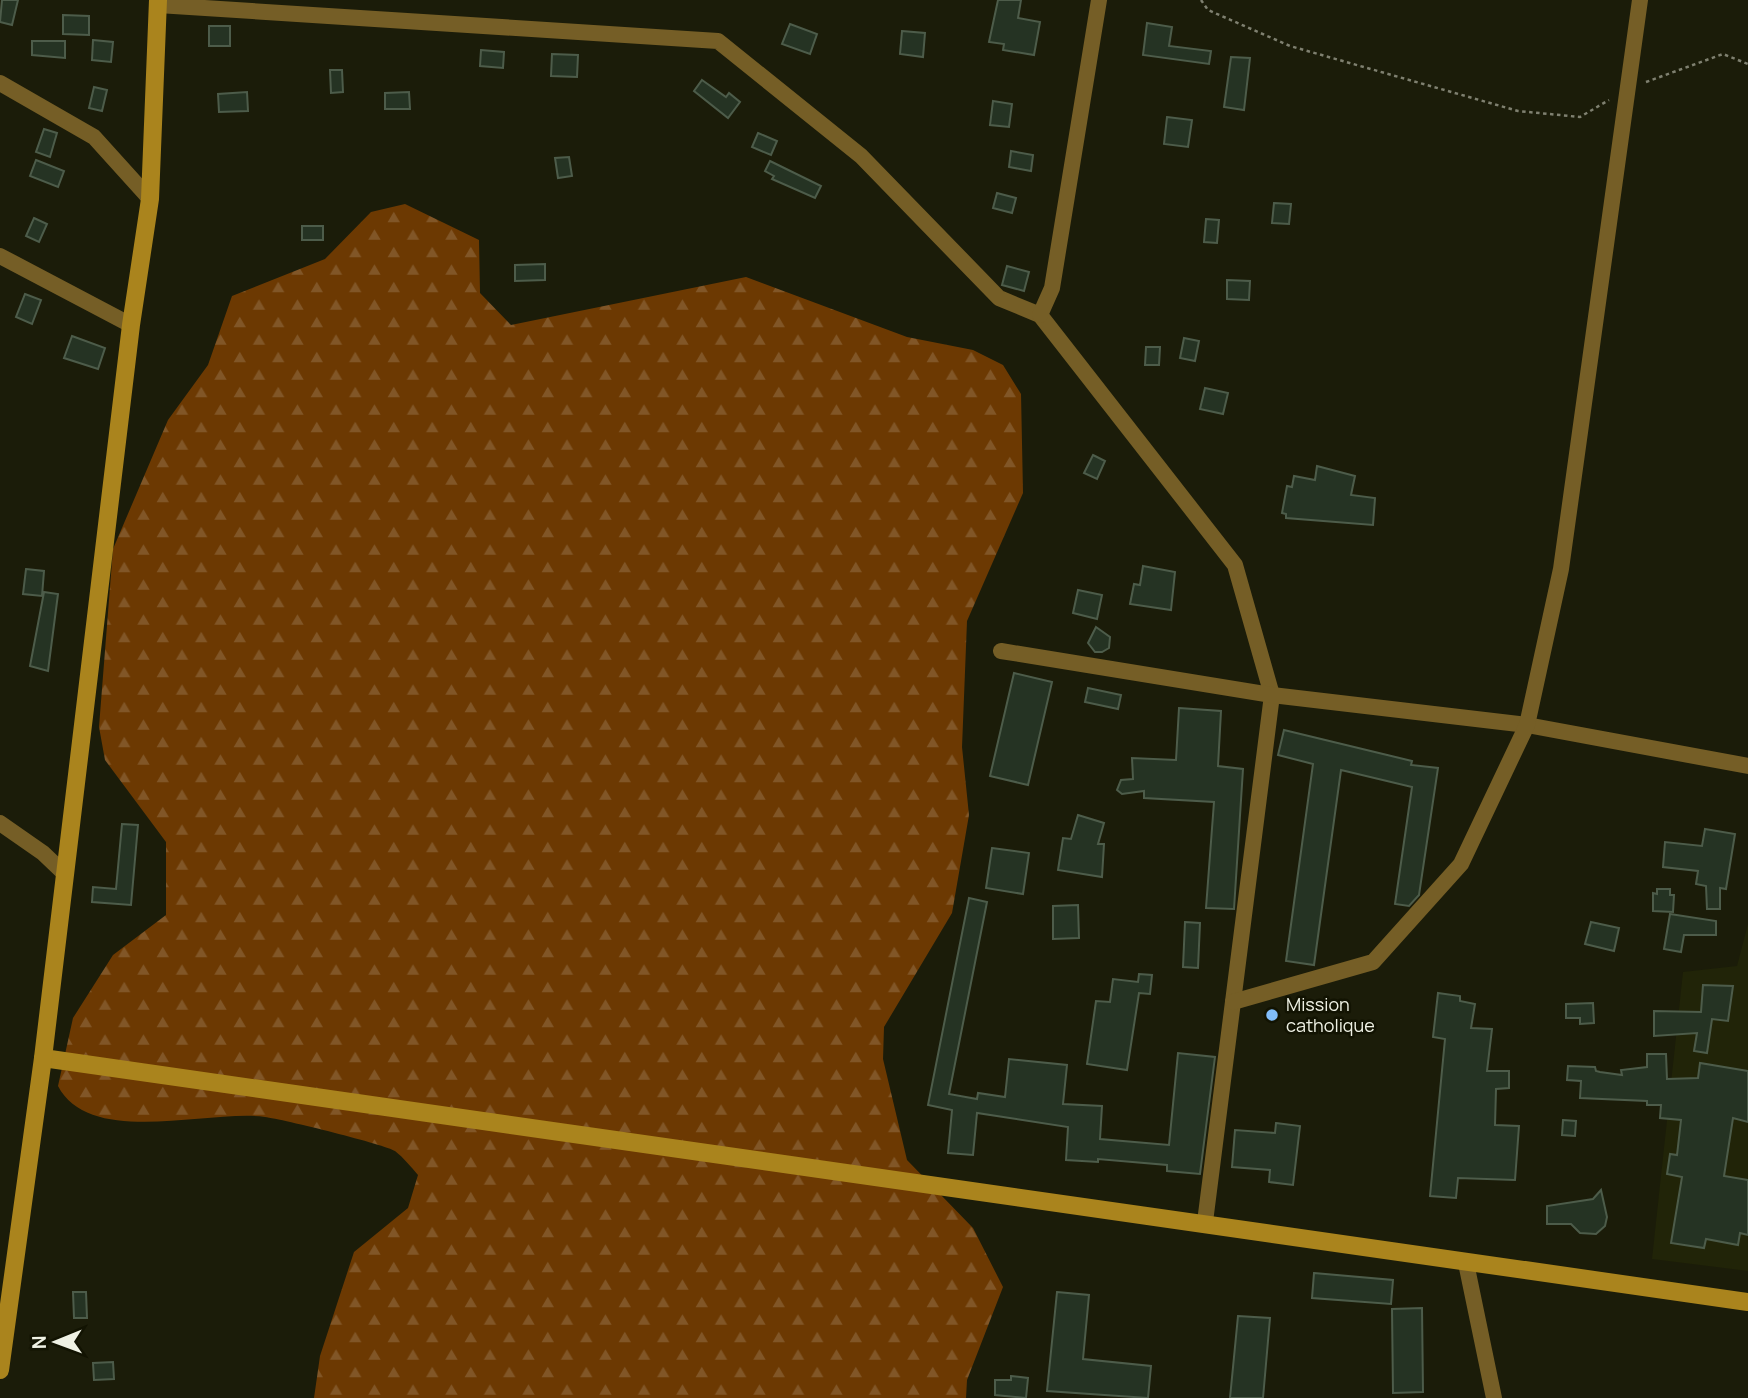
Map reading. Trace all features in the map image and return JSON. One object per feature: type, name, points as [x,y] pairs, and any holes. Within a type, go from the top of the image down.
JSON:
[{"type":"street","points":[[1040,315],[1052,288],[1099,0]]},
{"type":"street","points":[[1233,1002],[1373,962],[1461,864],[1527,725],[1561,569],[1640,0]]},
{"type":"street","points":[[0,1370],[43,1058],[131,325],[150,199],[158,3],[718,41],[861,156],[999,298],[1040,315],[1236,565],[1272,695],[1205,1222]]},
{"type":"street","points":[[0,83],[94,137],[150,199]]},
{"type":"street","points":[[0,256],[131,325]]},
{"type":"street","points":[[1001,650],[1272,695],[1527,725],[1748,766]]},
{"type":"street","points":[[0,823],[43,853],[65,874]]},
{"type":"street","points":[[43,1058],[1205,1222],[1466,1263],[1748,1302]]},
{"type":"street","points":[[1466,1263],[1494,1398]]},
{"type":"path","points":[[1201,0],[1208,10],[1290,47],[1518,111],[1580,117],[1626,89],[1723,54],[1748,64]]},
{"type":"shaded area","points":[[1748,924],[1748,1271],[1652,1259],[1683,972],[1737,966]]},
{"type":"green space","points":[[405,204],[479,240],[480,293],[511,325],[746,277],[907,337],[973,350],[1003,365],[1021,394],[1023,493],[967,621],[962,747],[969,815],[952,913],[884,1027],[883,1059],[907,1160],[973,1228],[1003,1287],[967,1380],[966,1398],[314,1398],[320,1356],[354,1252],[408,1208],[418,1175],[395,1151],[311,1127],[265,1117],[242,1116],[153,1122],[123,1121],[96,1116],[74,1105],[58,1086],[73,1018],[113,955],[166,915],[166,842],[105,760],[99,727],[113,549],[168,420],[208,365],[232,296],[325,259],[371,212]]},
{"type":"building","points":[[2,0],[18,0],[12,25],[0,22]]},
{"type":"building","points":[[998,0],[1021,0],[1018,18],[1040,22],[1034,55],[1003,50],[1004,44],[989,42]]},
{"type":"building","points":[[63,15],[89,16],[89,35],[63,34]]},
{"type":"building","points":[[1147,23],[1172,27],[1169,46],[1211,51],[1209,64],[1143,55]]},
{"type":"building","points":[[790,24],[817,34],[810,54],[782,44]]},
{"type":"building","points":[[209,26],[230,26],[230,46],[209,46]]},
{"type":"building","points":[[902,31],[925,33],[923,57],[900,54]]},
{"type":"building","points":[[93,40],[113,42],[111,62],[92,60]]},
{"type":"building","points":[[32,41],[65,41],[65,58],[32,55]]},
{"type":"building","points":[[481,50],[504,52],[503,68],[480,66]]},
{"type":"building","points":[[552,54],[578,55],[577,77],[551,76]]},
{"type":"building","points":[[1231,57],[1250,58],[1244,110],[1224,107]]},
{"type":"building","points":[[330,70],[342,70],[343,92],[331,93]]},
{"type":"building","points":[[702,80],[726,97],[729,93],[740,102],[728,118],[694,91]]},
{"type":"building","points":[[94,87],[107,90],[102,111],[89,108]]},
{"type":"building","points":[[247,92],[248,111],[219,112],[218,94]]},
{"type":"building","points":[[409,92],[410,109],[385,109],[385,93]]},
{"type":"building","points":[[993,101],[1012,104],[1009,127],[990,125]]},
{"type":"building","points":[[1167,117],[1192,120],[1188,147],[1164,144]]},
{"type":"building","points":[[44,129],[57,133],[50,157],[36,152]]},
{"type":"building","points":[[758,133],[777,141],[771,155],[752,147]]},
{"type":"building","points":[[1011,151],[1033,155],[1031,171],[1009,167]]},
{"type":"building","points":[[569,157],[572,176],[558,178],[555,158]]},
{"type":"building","points":[[36,160],[64,171],[58,187],[30,176]]},
{"type":"building","points":[[770,161],[821,186],[815,198],[772,179],[774,176],[765,171]]},
{"type":"building","points":[[997,193],[1016,198],[1012,213],[993,208]]},
{"type":"building","points":[[1274,203],[1291,204],[1289,224],[1272,223]]},
{"type":"building","points":[[34,218],[47,224],[39,242],[26,236]]},
{"type":"building","points":[[1206,219],[1219,220],[1217,243],[1204,242]]},
{"type":"building","points":[[302,226],[323,226],[323,240],[302,240]]},
{"type":"building","points":[[545,264],[545,280],[515,281],[515,265]]},
{"type":"building","points":[[1007,266],[1029,272],[1024,291],[1002,285]]},
{"type":"building","points":[[1227,280],[1250,281],[1249,300],[1227,299]]},
{"type":"building","points":[[25,294],[41,300],[32,324],[16,317]]},
{"type":"building","points":[[72,336],[105,348],[98,369],[64,358]]},
{"type":"building","points":[[1184,338],[1199,341],[1195,361],[1180,358]]},
{"type":"building","points":[[1146,347],[1160,347],[1159,365],[1145,365]]},
{"type":"building","points":[[1205,388],[1228,393],[1223,414],[1200,409]]},
{"type":"building","points":[[1093,455],[1105,461],[1097,479],[1084,473]]},
{"type":"building","points":[[1317,466],[1355,476],[1351,495],[1375,498],[1373,525],[1286,518],[1286,514],[1282,513],[1287,486],[1292,487],[1294,476],[1315,480]]},
{"type":"building","points":[[1143,566],[1175,572],[1171,610],[1130,604],[1134,584],[1140,585]]},
{"type":"building","points":[[26,569],[44,571],[42,596],[23,594]]},
{"type":"building","points":[[1078,590],[1102,595],[1097,619],[1073,613]]},
{"type":"building","points":[[44,592],[58,594],[48,671],[30,666]]},
{"type":"building","points":[[1096,627],[1110,637],[1109,648],[1102,652],[1095,652],[1088,643]]},
{"type":"building","points":[[1014,673],[1052,682],[1028,785],[990,776]]},
{"type":"building","points":[[1088,688],[1121,695],[1118,709],[1085,702]]},
{"type":"building","points":[[1179,708],[1221,711],[1218,766],[1243,769],[1234,909],[1206,908],[1214,802],[1144,798],[1144,791],[1122,794],[1117,790],[1121,780],[1133,779],[1132,758],[1176,760]]},
{"type":"building","points":[[1284,730],[1412,761],[1411,765],[1438,768],[1419,895],[1409,906],[1395,904],[1412,787],[1341,770],[1314,965],[1286,961],[1313,764],[1278,755]]},
{"type":"building","points":[[1078,815],[1104,823],[1098,844],[1104,844],[1102,877],[1058,870],[1063,838],[1071,839]]},
{"type":"building","points":[[122,824],[138,825],[131,905],[92,902],[93,887],[116,889]]},
{"type":"building","points":[[1705,829],[1735,834],[1726,889],[1720,888],[1720,909],[1707,909],[1706,886],[1696,884],[1698,871],[1663,867],[1665,842],[1702,846]]},
{"type":"building","points":[[992,848],[1029,853],[1023,894],[986,888]]},
{"type":"building","points":[[1657,889],[1670,889],[1670,895],[1674,895],[1673,912],[1653,911],[1653,893],[1657,894]]},
{"type":"building","points":[[969,898],[987,902],[949,1094],[977,1099],[978,1093],[1005,1097],[1009,1059],[1067,1065],[1063,1104],[1102,1106],[1100,1139],[1169,1145],[1178,1053],[1215,1057],[1200,1174],[1167,1171],[1167,1165],[1098,1159],[1098,1162],[1066,1160],[1068,1127],[977,1113],[973,1155],[948,1153],[952,1110],[928,1105]]},
{"type":"building","points":[[1078,905],[1079,938],[1053,939],[1053,906]]},
{"type":"building","points":[[1670,914],[1716,921],[1716,935],[1684,935],[1681,952],[1664,949]]},
{"type":"building","points":[[1185,922],[1200,923],[1198,968],[1183,967]]},
{"type":"building","points":[[1591,922],[1619,928],[1614,951],[1585,944]]},
{"type":"building","points":[[1139,974],[1152,975],[1150,994],[1139,993],[1127,1070],[1087,1064],[1096,1001],[1110,1002],[1113,979],[1138,982]]},
{"type":"building","points":[[1703,985],[1733,986],[1728,1021],[1712,1019],[1707,1053],[1694,1051],[1697,1033],[1654,1036],[1654,1011],[1701,1012]]},
{"type":"building","points":[[1438,993],[1460,996],[1460,1001],[1475,1004],[1471,1028],[1492,1029],[1487,1071],[1509,1071],[1509,1088],[1496,1089],[1495,1125],[1519,1126],[1515,1180],[1458,1178],[1456,1198],[1430,1196],[1445,1039],[1433,1037]]},
{"type":"building","points":[[1593,1003],[1594,1023],[1580,1024],[1580,1018],[1566,1018],[1566,1004]]},
{"type":"building","points":[[1647,1054],[1666,1054],[1667,1079],[1698,1078],[1700,1063],[1748,1071],[1748,1122],[1733,1118],[1724,1176],[1748,1180],[1748,1235],[1740,1233],[1738,1245],[1706,1239],[1704,1248],[1671,1243],[1682,1177],[1667,1174],[1670,1154],[1677,1155],[1681,1120],[1660,1118],[1661,1105],[1647,1105],[1647,1101],[1580,1098],[1581,1081],[1567,1080],[1568,1066],[1595,1067],[1596,1071],[1622,1075],[1621,1070],[1647,1067]]},
{"type":"building","points":[[1563,1120],[1576,1121],[1575,1136],[1562,1135]]},
{"type":"building","points":[[1276,1123],[1300,1126],[1293,1185],[1269,1182],[1270,1170],[1232,1167],[1235,1130],[1275,1133]]},
{"type":"building","points":[[1601,1190],[1607,1217],[1605,1226],[1596,1234],[1580,1233],[1571,1224],[1547,1224],[1547,1206],[1593,1199]]},
{"type":"building","points":[[1314,1273],[1393,1280],[1391,1304],[1312,1298]]},
{"type":"building","points":[[73,1292],[86,1292],[87,1318],[74,1318]]},
{"type":"building","points":[[1057,1292],[1089,1295],[1083,1359],[1151,1366],[1148,1398],[1047,1391]]},
{"type":"building","points":[[1422,1308],[1423,1392],[1393,1393],[1392,1309]]},
{"type":"building","points":[[1238,1316],[1270,1318],[1263,1398],[1230,1398]]},
{"type":"building","points":[[113,1362],[114,1379],[94,1380],[93,1363]]},
{"type":"building","points":[[1011,1376],[1028,1378],[1026,1398],[995,1395],[995,1380],[1011,1380]]},
{"type":"place","name":"Mission catholique","points":[[1272,1015]]}]
